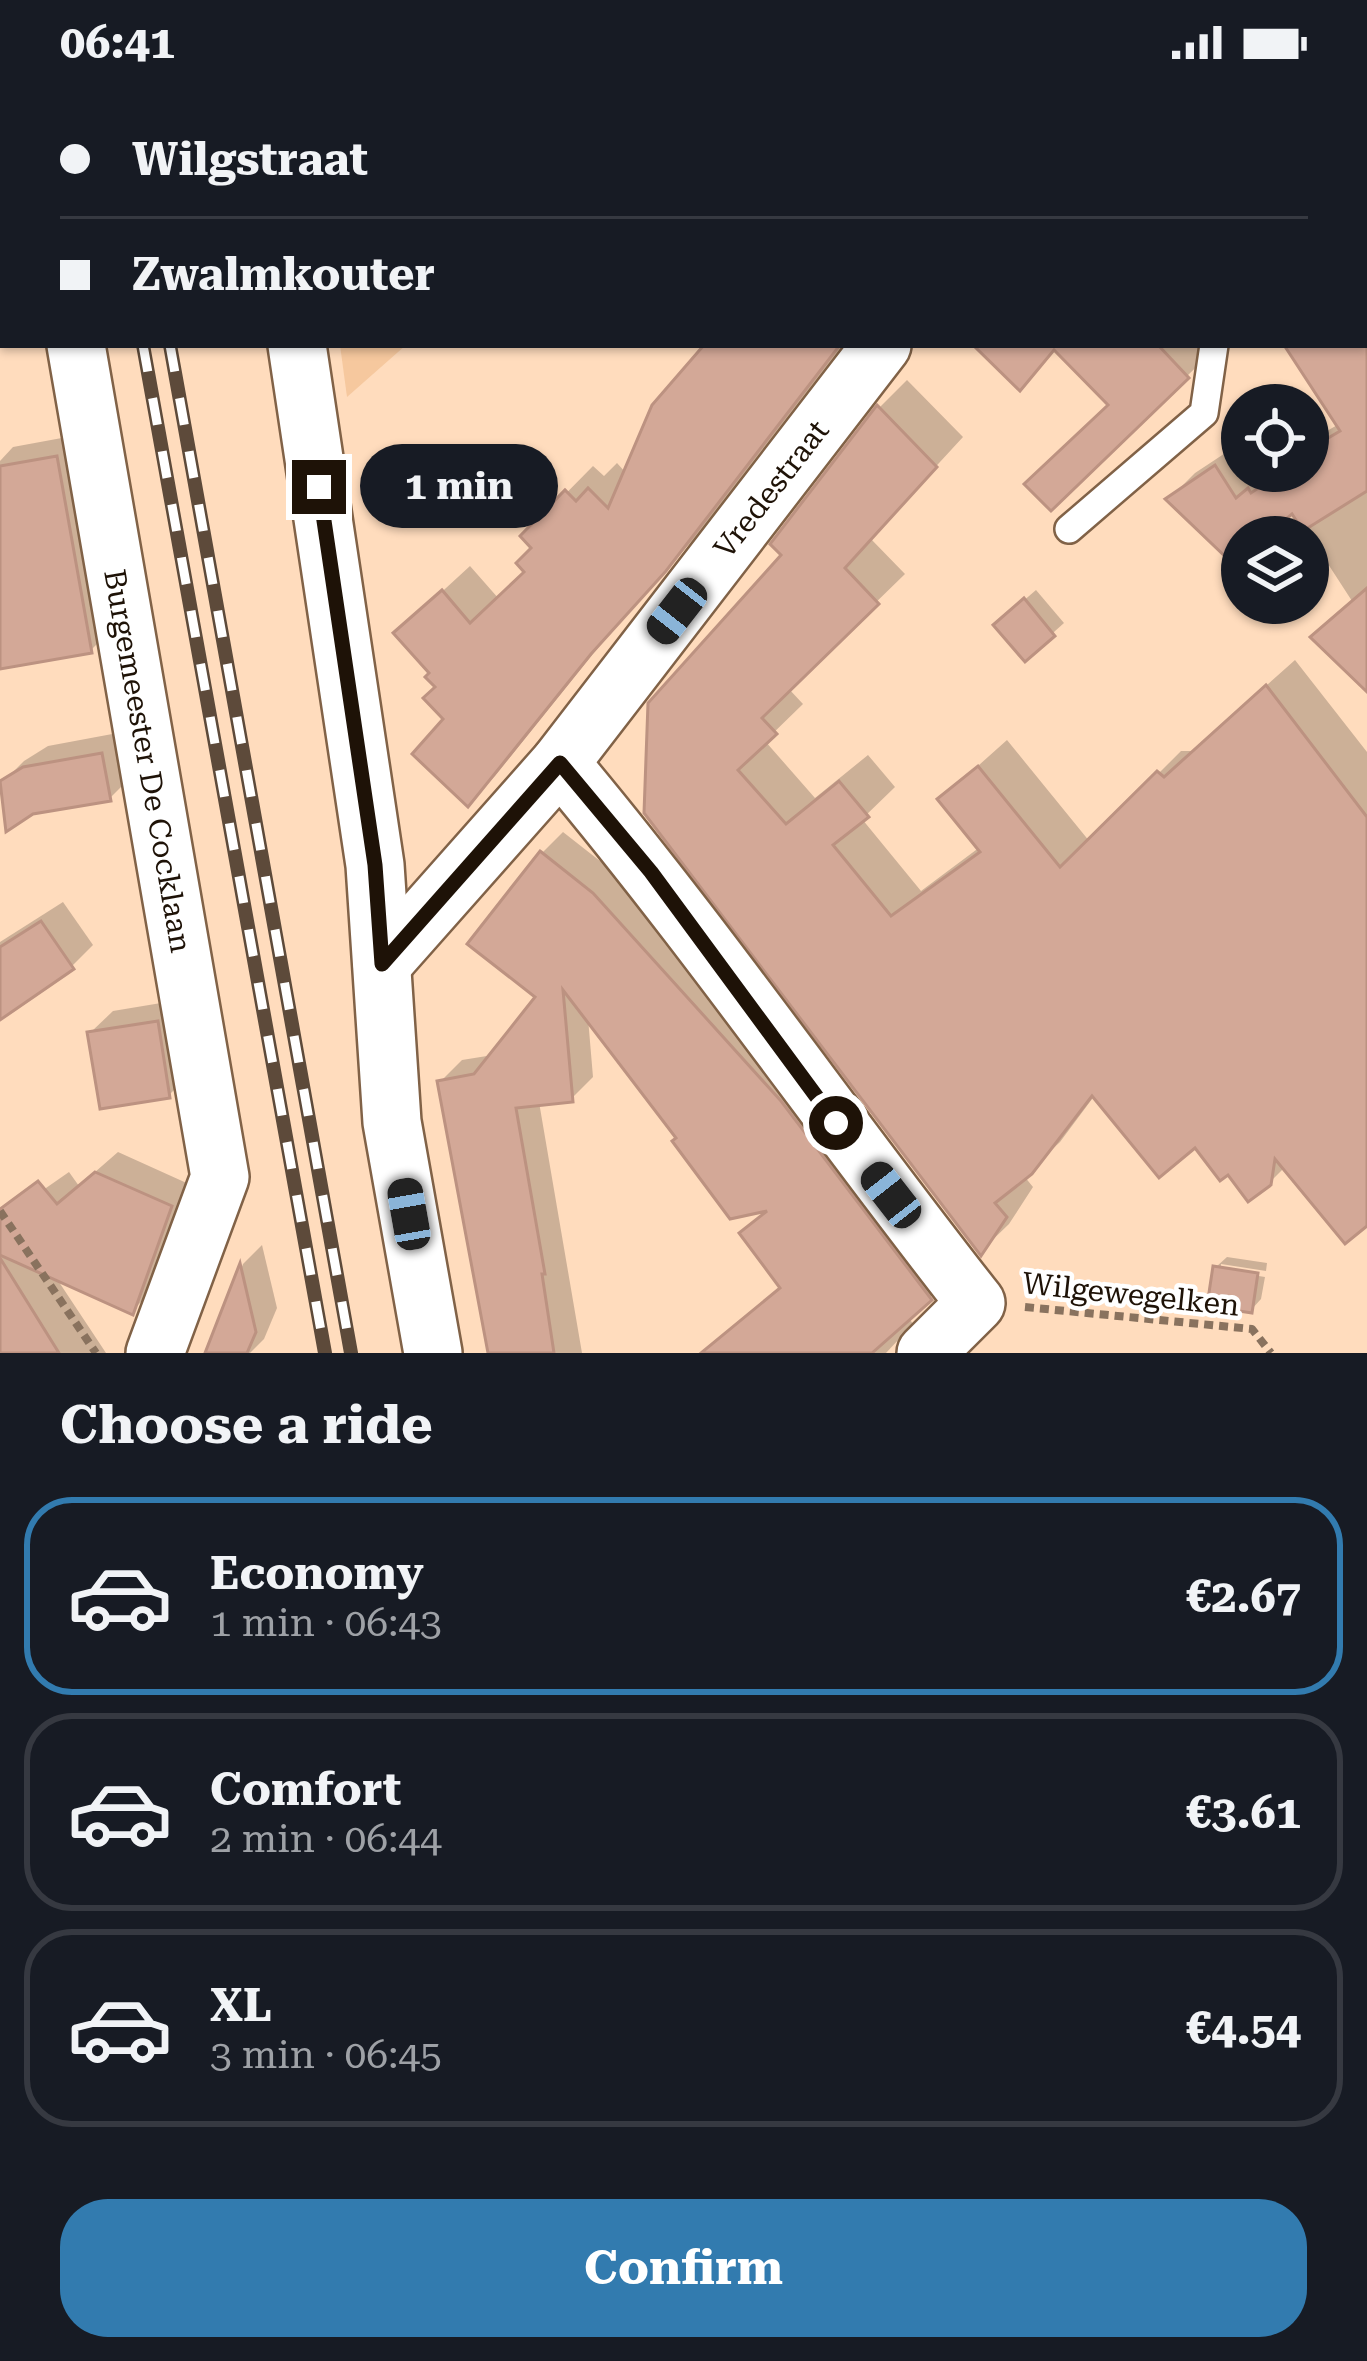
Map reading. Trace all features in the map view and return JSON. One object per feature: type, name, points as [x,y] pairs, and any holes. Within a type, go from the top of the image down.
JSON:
[{"type":"street","name":"Burgemeester De Cocklaan","points":[[77,348],[220,1177],[155,1353]]},
{"type":"street","points":[[297,348],[375,865],[392,1121],[433,1353]]},
{"type":"street","name":"Vredestraat","points":[[382,964],[560,763],[880,348]]},
{"type":"street","points":[[560,763],[651,872],[862,1159],[976,1303],[926,1353]]},
{"type":"lane","points":[[1069,529],[1204,413],[1214,348]]},
{"type":"path","points":[[0,1211],[96,1353]]},
{"type":"path","name":"Wilgewegelken","points":[[976,1303],[1252,1329],[1271,1353]]},
{"type":"shaded area","points":[[340,348],[403,348],[347,397]]},
{"type":"building","points":[[701,348],[838,348],[666,571],[591,654],[468,807],[412,754],[443,719],[423,698],[435,687],[425,677],[429,673],[393,633],[442,590],[470,623],[524,572],[516,563],[531,548],[520,536],[565,490],[576,501],[588,488],[608,508],[652,405]]},
{"type":"building","points":[[976,348],[1161,348],[1189,378],[1051,511],[1024,484],[1108,405],[1054,350],[1020,391]]},
{"type":"building","points":[[1286,348],[1367,348],[1367,491],[1327,516],[1221,516],[1221,552],[1165,499],[1215,465],[1221,474],[1221,492],[1232,492],[1236,498],[1243,492],[1329,492],[1329,438],[1340,431],[1329,414],[1329,384],[1309,384]]},
{"type":"building","points":[[877,405],[937,467],[845,568],[879,604],[762,718],[777,734],[738,770],[786,824],[839,781],[869,817],[833,845],[891,916],[980,852],[937,799],[978,766],[1060,867],[1157,771],[1164,777],[1266,685],[1367,817],[1367,1226],[1345,1244],[1275,1159],[1271,1185],[1248,1202],[1228,1175],[1220,1181],[1195,1148],[1159,1178],[1092,1096],[1032,1174],[995,1203],[1007,1217],[981,1256],[644,813],[648,703],[781,555],[770,544]]},
{"type":"building","points":[[57,456],[92,653],[0,669],[0,466]]},
{"type":"building","points":[[1367,588],[1367,692],[1310,637]]},
{"type":"building","points":[[1024,598],[1055,636],[1025,662],[993,625]]},
{"type":"building","points":[[102,753],[111,801],[33,814],[6,832],[0,781],[23,767]]},
{"type":"building","points":[[540,851],[593,893],[781,1101],[932,1300],[872,1353],[701,1353],[780,1288],[739,1233],[767,1211],[730,1219],[672,1141],[676,1138],[563,990],[573,1102],[516,1108],[554,1353],[488,1353],[437,1081],[474,1074],[535,997],[467,944]]},
{"type":"building","points":[[41,921],[74,969],[0,1020],[0,947]]},
{"type":"building","points":[[158,1021],[170,1098],[100,1109],[87,1032]]},
{"type":"building","points":[[95,1172],[172,1206],[133,1315],[0,1255],[0,1209],[38,1181],[57,1204]]},
{"type":"building","points":[[0,1258],[59,1353],[0,1353]]},
{"type":"building","points":[[240,1263],[256,1332],[247,1353],[205,1353]]},
{"type":"building","points":[[1213,1266],[1258,1273],[1252,1313],[1207,1306]]},
{"type":"railway","points":[[144,348],[325,1353]]},
{"type":"railway","points":[[171,348],[351,1353]]},
{"type":"route","points":[[319,487],[375,865],[382,964],[560,763],[651,872],[836,1123]]}]
